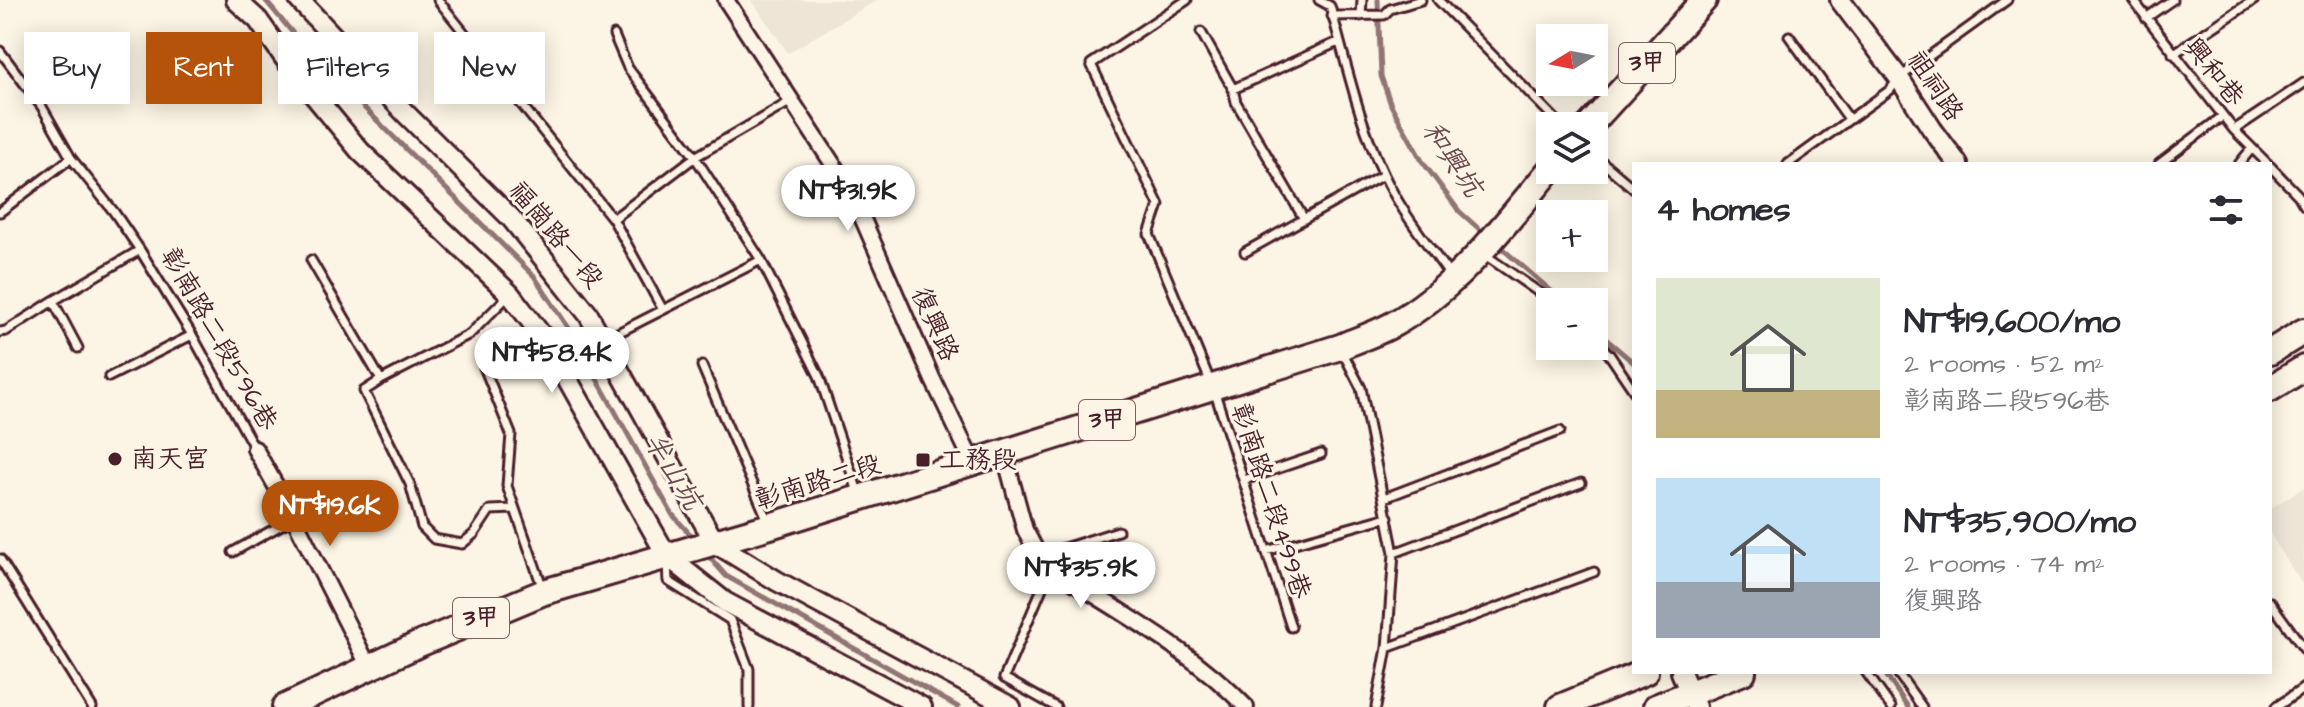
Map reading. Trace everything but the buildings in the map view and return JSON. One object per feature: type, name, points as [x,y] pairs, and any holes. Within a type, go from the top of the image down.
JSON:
[{"type":"main road","name":"3甲","points":[[1602,112],[1704,0]]},
{"type":"main road","name":"彰南路二段","points":[[285,707],[369,667],[544,592],[770,526],[1340,347],[1392,325],[1453,279],[1538,184]]},
{"type":"main road","points":[[2272,351],[2304,331]]},
{"type":"main road","points":[[2272,388],[2304,368]]},
{"type":"main road","points":[[1560,707],[1640,674]]},
{"type":"main road","points":[[1656,707],[1689,691],[1737,674]]},
{"type":"street","name":"福崗路一段","points":[[236,0],[258,20],[293,70],[360,151],[510,294],[692,549],[725,602],[922,707]]},
{"type":"street","name":"福崗路一段","points":[[299,0],[406,114],[511,218],[588,314],[692,549],[777,581],[1011,707]]},
{"type":"street","name":"復興路","points":[[726,0],[851,192],[933,380],[973,463]]},
{"type":"street","name":"祖祠路","points":[[1840,0],[1957,162]]},
{"type":"street","name":"彰南路二段596巷","points":[[255,449],[294,518],[369,667]]},
{"type":"street","points":[[1004,453],[1025,530],[1039,556],[1051,567],[1194,660],[1246,707]]},
{"type":"lane","points":[[438,0],[613,219],[663,310]]},
{"type":"lane","name":"彰南路二段499巷","points":[[1187,0],[1091,64],[1159,205],[1149,234],[1213,387],[1291,627]]},
{"type":"lane","points":[[1319,0],[1330,6],[1355,102],[1383,175],[1396,199],[1453,279]]},
{"type":"lane","points":[[1361,16],[1362,0]]},
{"type":"lane","points":[[1332,16],[1361,16],[1421,0]]},
{"type":"lane","points":[[1438,0],[1548,112]]},
{"type":"lane","points":[[1791,162],[2007,0]]},
{"type":"lane","name":"興和巷","points":[[2133,0],[2234,130],[2266,162]]},
{"type":"lane","points":[[2146,18],[2172,0]]},
{"type":"lane","points":[[2173,54],[2254,0]]},
{"type":"lane","points":[[1201,32],[1233,89],[1236,102],[1304,219]]},
{"type":"lane","points":[[614,35],[628,68],[695,157],[761,260],[819,376],[860,498]]},
{"type":"lane","points":[[1789,36],[1849,119]]},
{"type":"lane","points":[[1233,89],[1338,42]]},
{"type":"lane","name":"彰南路二段596巷","points":[[0,51],[42,107],[71,158],[140,250],[192,335],[255,449]]},
{"type":"lane","points":[[2234,130],[2304,83]]},
{"type":"lane","points":[[613,219],[695,157],[793,100]]},
{"type":"lane","points":[[2162,162],[2223,116]]},
{"type":"lane","points":[[2241,162],[2252,148]]},
{"type":"lane","points":[[0,212],[71,158]]},
{"type":"lane","points":[[1608,167],[1632,187]]},
{"type":"lane","name":"興和巷","points":[[2272,168],[2304,205]]},
{"type":"lane","points":[[1245,252],[1383,175]]},
{"type":"lane","points":[[1487,243],[1537,288]]},
{"type":"lane","points":[[0,332],[140,250]]},
{"type":"lane","points":[[311,260],[381,380]]},
{"type":"lane","points":[[602,341],[761,260]]},
{"type":"lane","points":[[510,294],[470,334],[364,391],[410,484],[422,527],[434,539],[462,544],[474,534],[490,510],[515,509]]},
{"type":"lane","points":[[53,301],[78,348]]},
{"type":"lane","points":[[109,377],[192,335]]},
{"type":"lane","points":[[1340,347],[1361,388],[1394,553],[1387,648],[1376,707]]},
{"type":"lane","points":[[1608,353],[1632,388]]},
{"type":"lane","points":[[702,366],[770,526]]},
{"type":"lane","points":[[484,367],[511,434],[507,486],[544,592]]},
{"type":"lane","points":[[1384,498],[1560,431]]},
{"type":"lane","points":[[1244,480],[1321,454]]},
{"type":"lane","points":[[1394,553],[1581,483]]},
{"type":"lane","points":[[1266,551],[1388,517]]},
{"type":"lane","points":[[233,552],[294,518]]},
{"type":"lane","points":[[1039,556],[1118,531]]},
{"type":"lane","points":[[692,549],[668,581],[730,620],[749,669],[749,707]]},
{"type":"lane","points":[[0,559],[92,707]]},
{"type":"lane","points":[[1051,567],[1004,678],[1056,707]]},
{"type":"lane","points":[[1387,648],[1594,572]]},
{"type":"lane","points":[[2272,605],[2304,649]]},
{"type":"lane","points":[[1867,674],[1891,707]]},
{"type":"lane","points":[[1898,674],[1922,707]]},
{"type":"lane","points":[[2276,707],[2304,688]]},
{"type":"shaded area","points":[[751,0],[877,0],[788,53]]},
{"type":"shaded area","points":[[2304,487],[2304,587],[2272,537],[2272,508]]},
{"type":"waterway","name":"半山坑","points":[[265,0],[313,57],[534,276],[570,330],[672,514],[696,541]]},
{"type":"waterway","name":"和興坑","points":[[1378,0],[1381,76],[1391,105],[1422,161],[1459,211],[1487,236]]},
{"type":"waterway","name":"和興坑","points":[[1498,245],[1548,288]]},
{"type":"waterway","name":"和興坑","points":[[1608,341],[1632,361]]},
{"type":"waterway","name":"半山坑","points":[[705,552],[726,576],[958,707]]},
{"type":"waterway","name":"和興坑","points":[[1885,674],[1908,707]]},
{"type":"place","name":"南天宮","points":[[115,459]]},
{"type":"place","name":"工務段","points":[[923,460]]}]
